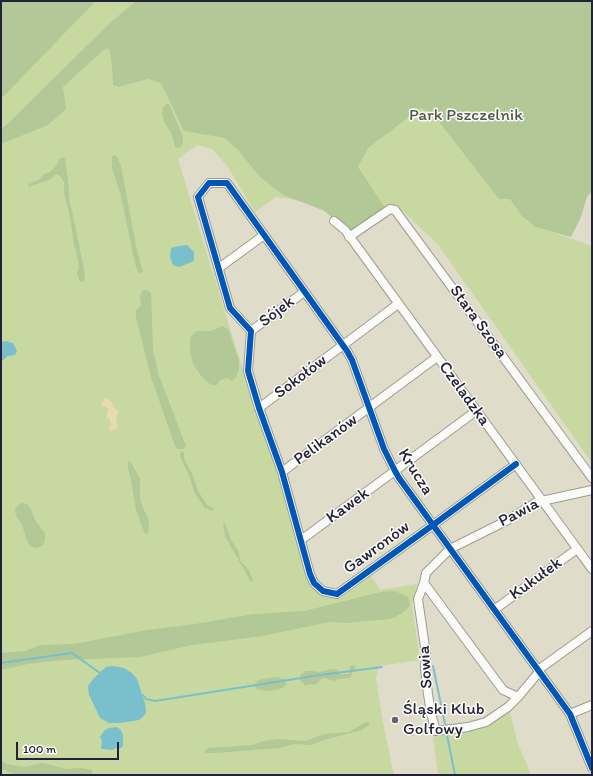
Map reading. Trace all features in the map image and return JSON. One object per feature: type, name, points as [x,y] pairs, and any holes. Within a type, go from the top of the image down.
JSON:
[{"type":"street","name":"Krucza","points":[[219,268],[198,197],[209,183],[227,183],[343,346],[352,360],[384,449],[395,471],[570,714],[590,758],[592,768]]},
{"type":"street","name":"Stara Szosa","points":[[349,236],[390,209],[395,210],[592,478]]},
{"type":"street","name":"Czeladzka","points":[[334,221],[345,230],[592,570]]},
{"type":"street","points":[[264,235],[219,268],[230,308],[251,331],[248,371],[259,408],[282,472],[301,540]]},
{"type":"street","name":"Sójek","points":[[251,331],[304,292]]},
{"type":"street","name":"Sokołów","points":[[259,408],[398,304]]},
{"type":"street","name":"Pelikanów","points":[[282,472],[437,357]]},
{"type":"street","name":"Kawek","points":[[301,540],[476,411]]},
{"type":"street","name":"Gawronów","points":[[301,540],[310,574],[314,583],[323,591],[337,594],[516,464]]},
{"type":"street","name":"Pawia","points":[[450,548],[506,521],[537,502],[592,490]]},
{"type":"street","name":"Sowia","points":[[450,548],[426,573],[418,599],[426,654],[425,669],[428,694],[431,714],[436,731],[468,728],[486,722],[502,712],[518,697],[539,671],[592,631]]},
{"type":"street","name":"Kukułek","points":[[494,610],[577,549]]},
{"type":"street","points":[[424,583],[503,690],[518,697]]},
{"type":"street","points":[[570,714],[592,705]]},
{"type":"green space","points":[[1,1],[96,1],[1,99]]},
{"type":"green space","points":[[96,1],[136,1],[112,21],[1,130],[1,99]]},
{"type":"green space","name":"Park Pszczelnik","points":[[136,1],[592,1],[592,191],[587,197],[581,217],[571,237],[536,227],[522,216],[510,199],[499,199],[433,114],[421,108],[368,148],[358,167],[385,208],[351,232],[323,210],[283,195],[260,177],[239,151],[225,138],[184,131],[161,83],[148,79],[119,87],[113,85],[112,64],[109,49],[104,50],[63,87],[66,109],[48,125],[1,144],[1,130],[112,21]]},
{"type":"green space","name":"Śląski Klub Golfowy","points":[[592,1],[549,231],[592,246],[592,463],[439,246],[405,213],[391,204],[351,232],[323,210],[296,200],[276,197],[255,212],[228,167],[212,149],[197,145],[178,159],[235,345],[294,525],[319,591],[326,597],[341,598],[371,576],[380,590],[417,584],[412,605],[420,660],[379,666],[376,678],[384,728],[394,775],[1,775],[1,144],[19,136],[63,87],[104,50],[109,49],[119,87],[148,79]]},
{"type":"green space","points":[[168,103],[183,138],[182,145],[179,148],[175,147],[171,132],[165,124],[162,115],[163,107]]},
{"type":"green space","points":[[114,155],[117,157],[121,166],[136,246],[143,272],[139,273],[135,264],[121,196],[112,168],[112,157]]},
{"type":"green space","points":[[63,157],[65,159],[68,179],[69,200],[85,274],[84,281],[80,282],[77,273],[79,268],[70,216],[64,193],[64,182],[60,176],[56,174],[51,179],[28,187],[29,184],[40,179],[44,174],[50,172],[57,165],[59,159]]},
{"type":"green space","points":[[143,290],[147,290],[151,293],[153,350],[159,376],[186,446],[183,449],[177,449],[175,446],[151,377],[136,317],[136,310],[141,305],[140,296]]},
{"type":"green space","points":[[222,326],[228,329],[239,361],[239,369],[236,377],[232,381],[227,378],[220,380],[217,385],[211,385],[202,377],[193,364],[190,350],[190,338],[196,331],[211,331]]},
{"type":"green space","points":[[181,451],[184,452],[184,459],[192,473],[198,491],[207,505],[213,508],[213,511],[205,508],[195,494],[180,456]]},
{"type":"green space","points":[[128,461],[131,462],[140,479],[140,498],[148,518],[149,525],[148,533],[145,534],[136,510],[128,469]]},
{"type":"green space","points":[[21,503],[27,504],[31,509],[35,520],[45,533],[43,545],[37,548],[32,547],[28,543],[22,525],[16,516],[15,510]]},
{"type":"green space","points":[[225,523],[231,540],[239,552],[240,561],[249,570],[253,580],[251,582],[226,538],[223,524]]},
{"type":"green space","points":[[395,591],[408,597],[410,606],[401,614],[390,619],[347,623],[329,622],[263,636],[192,645],[140,657],[63,660],[28,664],[1,670],[1,653],[25,651],[40,645],[74,644],[147,630],[254,614],[304,611],[381,592]]},
{"type":"green space","points":[[350,666],[356,666],[350,678],[334,681],[325,678],[321,679],[314,685],[309,684],[305,686],[300,680],[300,675],[306,671],[319,672],[332,669],[337,670],[340,674],[349,674]]},
{"type":"green space","points":[[275,677],[284,679],[287,684],[276,690],[265,691],[255,687],[258,680]]},
{"type":"green space","points":[[508,710],[511,716],[517,741],[531,775],[438,775],[433,737],[464,731]]},
{"type":"green space","points":[[366,722],[369,722],[370,724],[362,730],[311,745],[294,744],[280,748],[205,753],[208,748],[252,745],[278,739],[305,741],[325,734],[349,732]]},
{"type":"green space","points":[[1,761],[7,764],[24,767],[42,763],[67,769],[82,768],[92,770],[93,775],[17,775],[1,769]]},
{"type":"sand","points":[[105,398],[107,398],[112,403],[113,407],[119,411],[116,419],[118,428],[111,431],[109,428],[111,424],[109,419],[106,418],[108,409],[105,406],[101,406]]},
{"type":"water","points":[[187,245],[194,252],[194,261],[179,267],[173,265],[170,257],[171,248]]},
{"type":"water","points":[[6,341],[13,343],[17,351],[15,355],[8,356],[1,361],[1,342]]},
{"type":"water","points":[[113,666],[124,668],[132,673],[137,679],[145,703],[146,712],[139,720],[109,723],[100,718],[89,695],[88,686],[106,667]]},
{"type":"water","points":[[117,727],[121,730],[123,735],[123,746],[112,750],[102,749],[102,741],[100,737],[102,734],[109,728]]},
{"type":"waterway","points":[[1,663],[72,653],[100,673]]},
{"type":"waterway","points":[[433,666],[445,724]]},
{"type":"waterway","points":[[143,695],[146,699],[155,701],[320,675],[382,667]]},
{"type":"waterway","points":[[447,735],[455,775]]},
{"type":"cycle path","points":[[516,464],[433,525],[337,594],[323,591],[314,583],[310,574],[282,472],[259,408],[248,371],[251,331],[230,308],[198,197],[209,183],[227,183],[347,351],[352,360],[384,449],[399,478],[433,525],[570,714],[592,768]]},
{"type":"place","name":"Śląski Klub Golfowy","points":[[395,720]]}]
